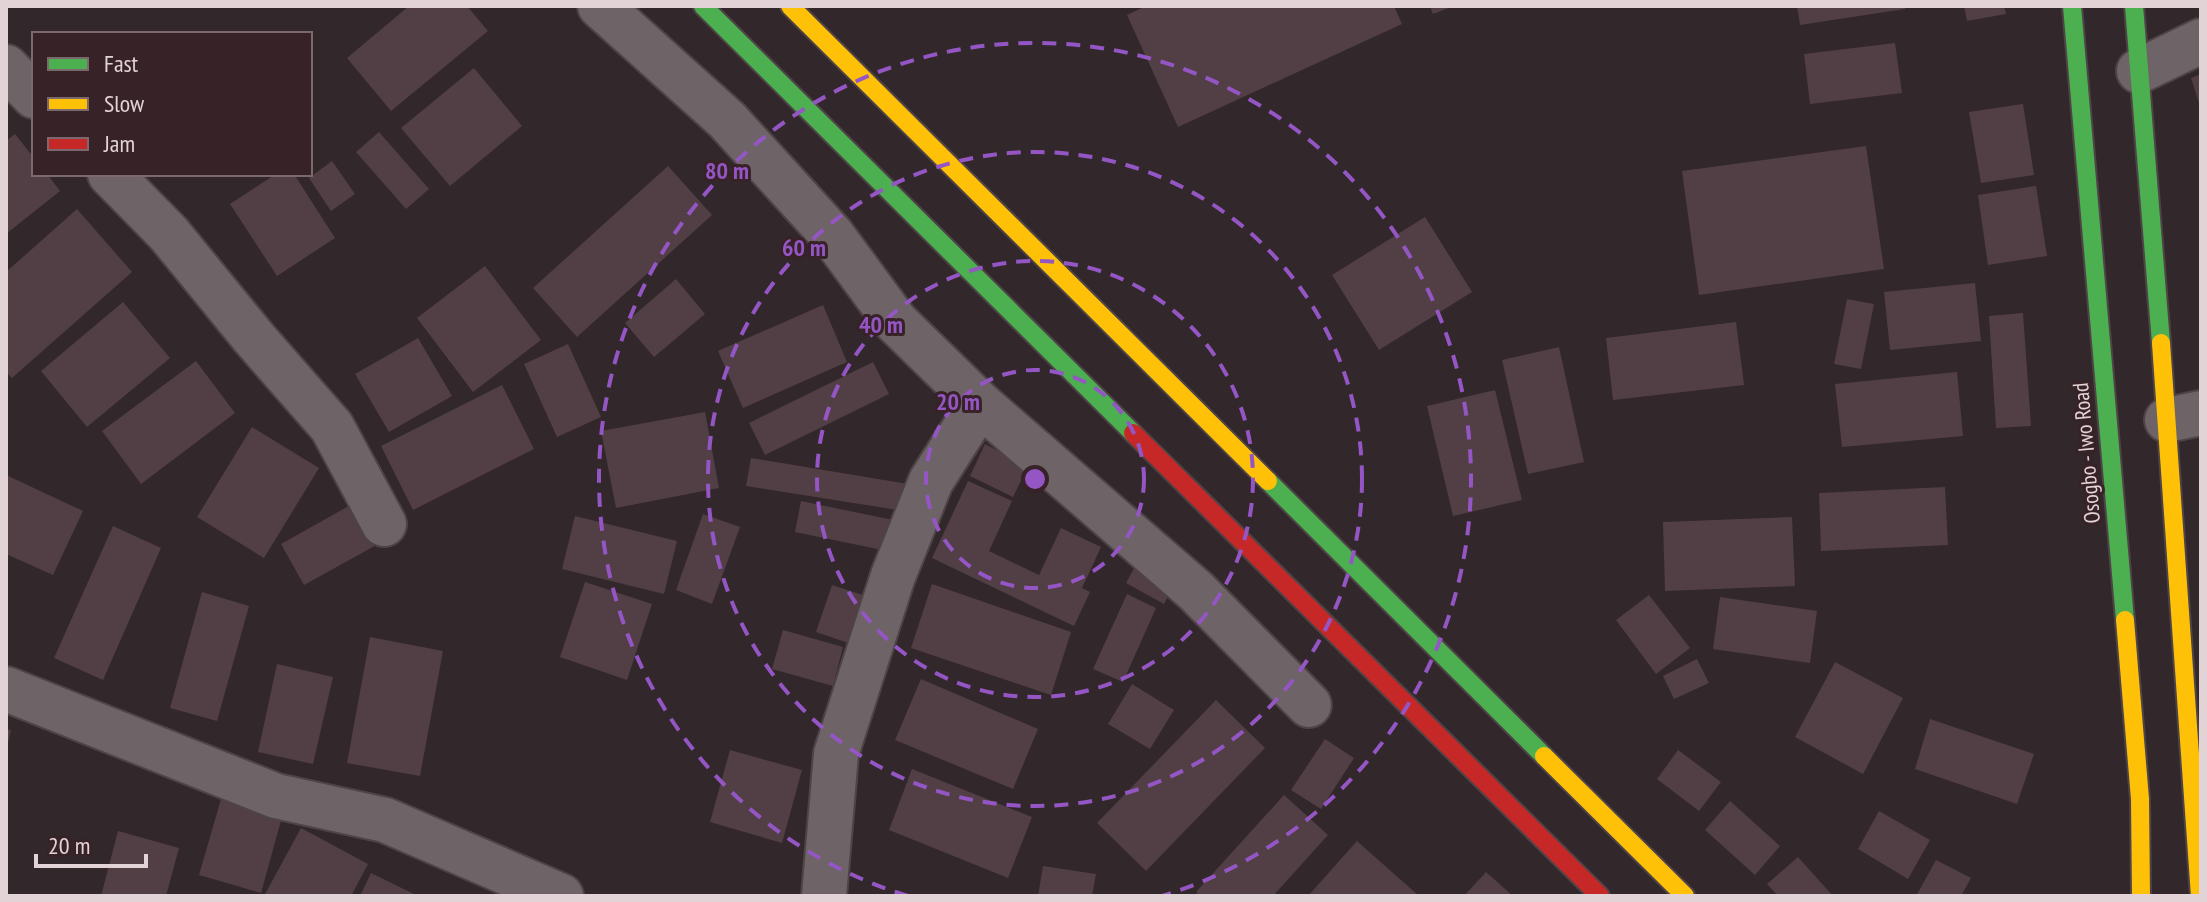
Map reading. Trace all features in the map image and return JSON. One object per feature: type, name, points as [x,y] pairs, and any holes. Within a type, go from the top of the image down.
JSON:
[{"type":"main road","points":[[703,6],[1600,896]]},
{"type":"main road","points":[[790,6],[1685,896]]},
{"type":"main road","name":"Osogbo - Iwo Road","points":[[2072,6],[2140,799],[2141,896]]},
{"type":"main road","points":[[2134,6],[2139,71],[2184,416],[2200,896]]},
{"type":"street","points":[[600,6],[727,120],[832,235],[896,322],[980,404],[1196,591],[1309,705]]},
{"type":"street","points":[[2139,71],[2201,41]]},
{"type":"street","points":[[6,67],[32,94]]},
{"type":"street","points":[[112,176],[169,234],[332,427],[384,524]]},
{"type":"street","points":[[824,896],[836,754],[893,576],[931,481],[980,404]]},
{"type":"street","points":[[6,689],[276,796],[385,820],[561,896]]},
{"type":"building","points":[[409,6],[467,6],[488,31],[391,111],[347,58]]},
{"type":"building","points":[[1146,6],[1394,6],[1402,24],[1178,127],[1127,15]]},
{"type":"building","points":[[1430,6],[1454,6],[1433,14]]},
{"type":"building","points":[[1797,6],[1905,6],[1905,9],[1800,25]]},
{"type":"building","points":[[1964,6],[2004,6],[2006,14],[1967,21]]},
{"type":"building","points":[[1895,43],[1902,93],[1810,104],[1804,54]]},
{"type":"building","points":[[474,68],[522,126],[450,186],[401,128]]},
{"type":"building","points":[[2201,74],[2201,106],[2200,106],[2191,78]]},
{"type":"building","points":[[2023,104],[2034,175],[1981,183],[1969,112]]},
{"type":"building","points":[[379,132],[429,189],[406,209],[356,152]]},
{"type":"building","points":[[15,134],[32,155],[32,176],[49,176],[60,191],[6,234],[6,141]]},
{"type":"building","points":[[1866,146],[1884,269],[1699,295],[1682,171]]},
{"type":"building","points":[[332,161],[355,194],[331,211],[309,178]]},
{"type":"building","points":[[668,166],[712,215],[577,337],[533,288]]},
{"type":"building","points":[[273,176],[295,176],[335,238],[277,276],[230,204]]},
{"type":"building","points":[[2036,186],[2047,256],[1988,265],[1978,195]]},
{"type":"building","points":[[77,209],[132,272],[12,378],[6,372],[6,272]]},
{"type":"building","points":[[1425,217],[1472,292],[1379,350],[1332,275]]},
{"type":"building","points":[[485,266],[541,340],[473,392],[417,318]]},
{"type":"building","points":[[676,279],[705,314],[654,357],[625,323]]},
{"type":"building","points":[[1975,283],[1981,341],[1890,350],[1884,292]]},
{"type":"building","points":[[1847,299],[1874,304],[1861,369],[1834,364]]},
{"type":"building","points":[[123,302],[170,358],[87,427],[41,371]]},
{"type":"building","points":[[823,305],[847,362],[743,408],[718,351]]},
{"type":"building","points":[[2023,313],[2031,426],[1996,428],[1989,316]]},
{"type":"building","points":[[1736,322],[1744,385],[1613,400],[1606,338]]},
{"type":"building","points":[[418,338],[452,396],[389,432],[355,374]]},
{"type":"building","points":[[568,344],[601,417],[557,437],[524,364]]},
{"type":"building","points":[[1559,347],[1584,462],[1528,474],[1502,360]]},
{"type":"building","points":[[196,361],[235,413],[141,484],[102,431]]},
{"type":"building","points":[[873,362],[889,394],[765,455],[749,423]]},
{"type":"building","points":[[1957,372],[1963,436],[1842,447],[1835,384]]},
{"type":"building","points":[[502,385],[534,449],[413,510],[381,446]]},
{"type":"building","points":[[1495,390],[1522,500],[1453,516],[1427,406]]},
{"type":"building","points":[[705,412],[719,488],[616,508],[601,431]]},
{"type":"building","points":[[252,427],[319,468],[264,558],[197,517]]},
{"type":"building","points":[[985,444],[1028,466],[1013,497],[970,476]]},
{"type":"building","points":[[751,458],[908,484],[904,511],[746,486]]},
{"type":"building","points":[[6,475],[83,511],[53,575],[6,554]]},
{"type":"building","points":[[968,481],[1012,501],[989,551],[1039,575],[1061,528],[1101,547],[1082,588],[1090,592],[1074,626],[932,558]]},
{"type":"building","points":[[1945,487],[1948,545],[1821,551],[1819,493]]},
{"type":"building","points":[[801,501],[898,521],[892,552],[795,532]]},
{"type":"building","points":[[356,502],[380,543],[304,585],[281,544]]},
{"type":"building","points":[[703,514],[740,527],[712,604],[676,590]]},
{"type":"building","points":[[575,516],[677,541],[664,594],[562,569]]},
{"type":"building","points":[[1792,517],[1795,586],[1665,591],[1663,522]]},
{"type":"building","points":[[113,526],[161,548],[103,680],[54,658]]},
{"type":"building","points":[[1138,561],[1176,581],[1164,604],[1126,583]]},
{"type":"building","points":[[585,582],[652,604],[627,680],[560,657]]},
{"type":"building","points":[[932,584],[1071,632],[1051,695],[911,648]]},
{"type":"building","points":[[832,585],[878,600],[863,648],[816,632]]},
{"type":"building","points":[[202,592],[249,606],[217,721],[170,708]]},
{"type":"building","points":[[1127,594],[1156,608],[1123,682],[1093,669]]},
{"type":"building","points":[[1649,595],[1690,648],[1656,674],[1616,620]]},
{"type":"building","points":[[1720,597],[1817,611],[1810,663],[1713,649]]},
{"type":"building","points":[[783,630],[843,647],[833,686],[772,669]]},
{"type":"building","points":[[370,637],[443,651],[420,776],[347,763]]},
{"type":"building","points":[[1697,659],[1709,683],[1674,699],[1663,676]]},
{"type":"building","points":[[1835,662],[1903,698],[1863,774],[1795,737]]},
{"type":"building","points":[[277,664],[333,677],[313,764],[258,752]]},
{"type":"building","points":[[921,679],[1038,729],[1013,789],[895,740]]},
{"type":"building","points":[[1132,684],[1174,710],[1150,749],[1108,724]]},
{"type":"building","points":[[1216,700],[1265,748],[1146,871],[1097,823]]},
{"type":"building","points":[[1930,719],[2034,754],[2017,804],[1915,769]]},
{"type":"building","points":[[6,729],[11,730],[7,747],[6,747]]},
{"type":"building","points":[[1325,739],[1354,758],[1321,809],[1291,790]]},
{"type":"building","points":[[730,750],[802,770],[782,843],[710,822]]},
{"type":"building","points":[[1678,750],[1721,782],[1699,811],[1657,779]]},
{"type":"building","points":[[912,769],[1032,817],[1008,878],[889,830]]},
{"type":"building","points":[[1284,795],[1328,835],[1273,896],[1200,896],[1196,892]]},
{"type":"building","points":[[221,799],[282,817],[261,893],[199,875]]},
{"type":"building","points":[[1730,801],[1780,846],[1755,875],[1705,830]]},
{"type":"building","points":[[1879,811],[1930,840],[1908,879],[1858,849]]},
{"type":"building","points":[[301,828],[368,864],[351,896],[264,896]]},
{"type":"building","points":[[118,831],[179,848],[166,896],[101,896]]},
{"type":"building","points":[[1357,841],[1419,896],[1308,896]]},
{"type":"building","points":[[1798,857],[1833,896],[1778,896],[1767,884]]},
{"type":"building","points":[[1936,860],[1971,878],[1961,896],[1916,896]]},
{"type":"building","points":[[1043,866],[1096,874],[1092,896],[1038,896]]},
{"type":"building","points":[[1486,872],[1513,896],[1464,896]]},
{"type":"building","points":[[371,873],[418,896],[360,896]]},
{"type":"traffic: fast","points":[[703,6],[1133,433]]},
{"type":"traffic: fast","points":[[2072,6],[2125,620]]},
{"type":"traffic: fast","points":[[2134,6],[2161,343]]},
{"type":"traffic: fast","points":[[1268,481],[1544,756]]},
{"type":"traffic: slow","points":[[790,6],[1268,481]]},
{"type":"traffic: slow","points":[[2161,343],[2200,896]]},
{"type":"traffic: slow","points":[[2125,620],[2140,799],[2141,896]]},
{"type":"traffic: slow","points":[[1544,756],[1685,896]]},
{"type":"traffic: jam","points":[[1133,433],[1600,896]]}]
